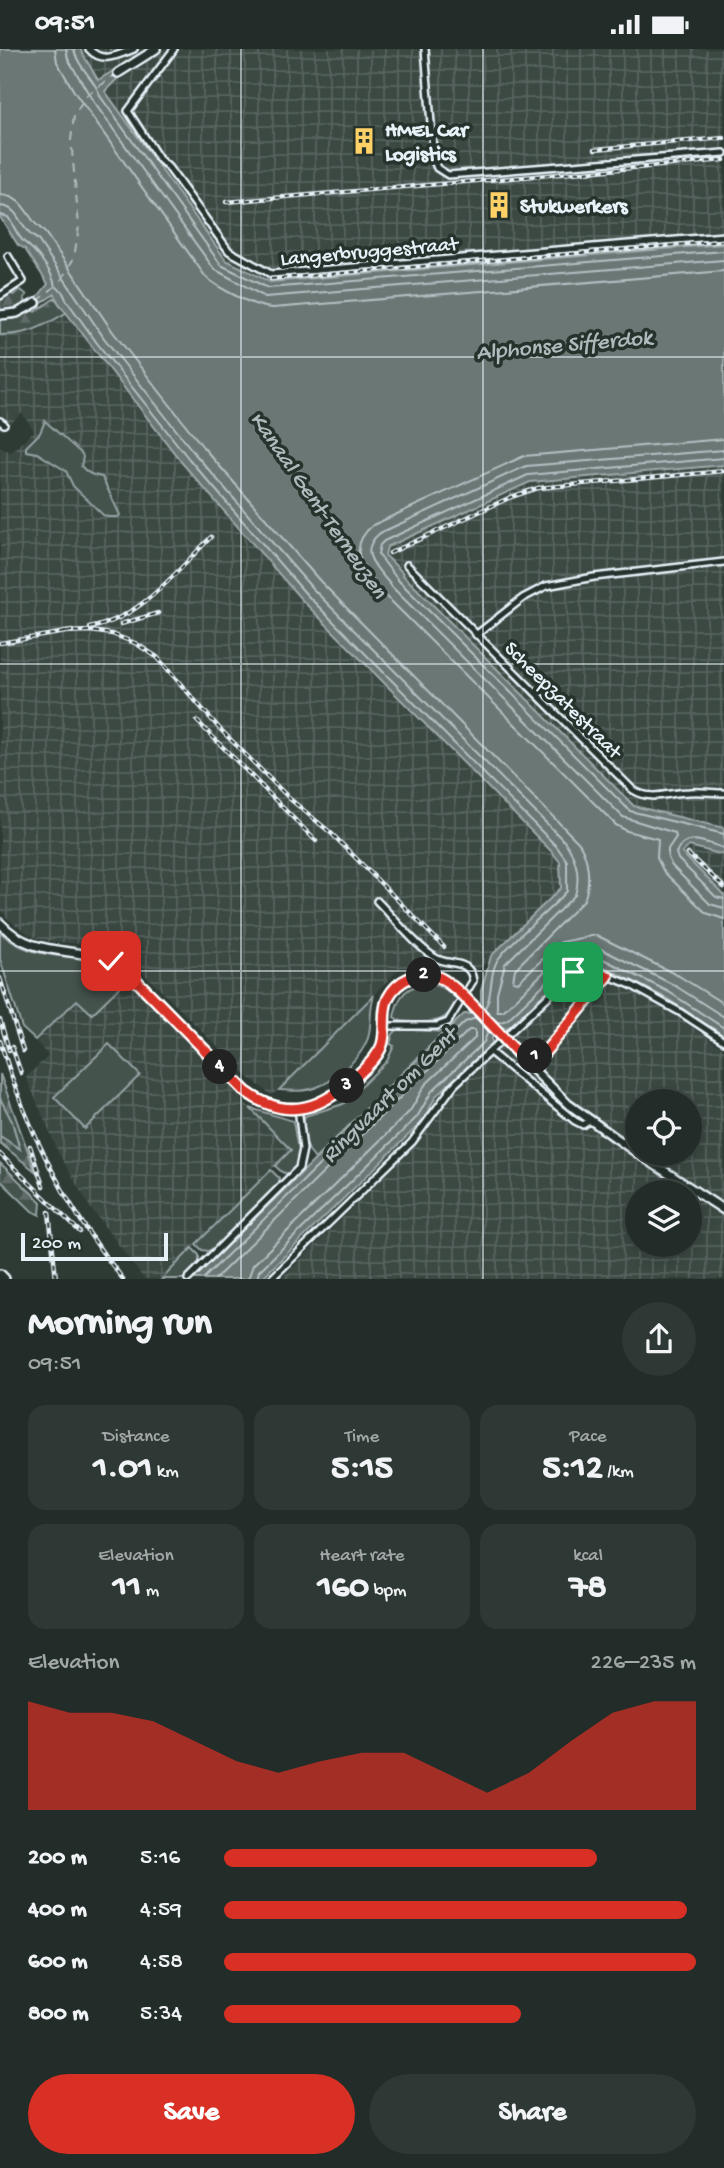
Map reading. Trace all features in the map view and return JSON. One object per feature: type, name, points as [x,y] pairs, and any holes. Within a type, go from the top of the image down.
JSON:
[{"type":"highway","points":[[0,1275],[4,1279]]},
{"type":"main road","points":[[118,73],[156,49]]},
{"type":"main road","points":[[0,315],[18,313],[36,303]]},
{"type":"main road","points":[[0,923],[19,940],[37,947],[88,954],[117,964],[245,1091],[270,1105],[298,1108],[323,1102],[344,1088],[378,1053],[384,1039],[385,1008],[396,987],[407,979],[422,975],[435,976],[459,993],[568,1104],[625,1145]]},
{"type":"main road","points":[[657,1166],[724,1210]]},
{"type":"street","points":[[89,49],[94,55],[103,58],[134,49]]},
{"type":"street","name":"Langerbruggestraat","points":[[174,49],[128,111],[159,159],[168,167],[229,251],[271,274],[724,236]]},
{"type":"street","points":[[425,49],[434,161],[437,168],[448,175],[724,153]]},
{"type":"street","points":[[0,296],[23,281],[8,256]]},
{"type":"street","points":[[476,635],[523,598],[546,586],[583,578],[724,562]]},
{"type":"street","name":"Scheepzatestraat","points":[[407,565],[633,790],[656,797],[686,792],[724,793]]},
{"type":"street","points":[[377,901],[434,957],[462,964],[473,977],[471,986],[448,1022],[437,1026],[385,1026]]},
{"type":"street","points":[[271,1279],[412,1142],[445,1095],[573,972],[587,968],[640,990],[724,1041]]},
{"type":"street","points":[[536,1073],[544,1053],[608,976]]},
{"type":"street","points":[[490,1052],[575,1121],[583,1125],[589,1121]]},
{"type":"street","points":[[526,1062],[544,1053]]},
{"type":"street","points":[[188,1279],[299,1168],[303,1149],[298,1108]]},
{"type":"shaded area","points":[[80,49],[724,49],[724,244],[270,282],[226,260],[105,90],[119,77],[116,72],[98,81]]},
{"type":"shaded area","points":[[66,313],[183,464],[301,599],[560,862],[561,887],[470,978],[457,966],[400,968],[271,1095],[247,1076],[137,967],[109,952],[83,944],[48,941],[31,936],[8,919],[0,908],[0,448],[11,452],[34,431],[22,413],[2,431],[0,428],[0,335],[20,335],[38,330]]},
{"type":"shaded area","points":[[724,465],[724,828],[634,806],[385,555],[387,547],[530,482]]},
{"type":"shaded area","points":[[689,846],[724,855],[724,895],[682,853]]},
{"type":"shaded area","points":[[583,972],[596,973],[673,1014],[724,1049],[724,1279],[281,1279],[397,1164],[435,1121],[452,1095]]},
{"type":"shaded area","points":[[127,980],[291,1150],[162,1279],[144,1279],[90,1207],[59,1154],[26,1077],[48,1056],[35,1040],[77,999],[92,1014]]},
{"type":"green space","points":[[21,290],[27,295],[24,298],[26,302],[16,308],[0,310],[0,298]]},
{"type":"green space","points":[[55,298],[66,313],[35,329],[19,334],[0,335],[0,319],[14,319],[33,310],[35,312]]},
{"type":"green space","points":[[45,421],[82,454],[81,466],[84,469],[90,474],[102,477],[120,515],[118,517],[103,515],[73,486],[66,471],[37,453],[26,451],[26,447],[40,433]]},
{"type":"green space","points":[[0,932],[16,944],[32,951],[99,962],[114,969],[127,980],[92,1014],[77,1000],[35,1040],[22,1028],[0,959]]},
{"type":"green space","points":[[430,983],[445,989],[459,1001],[450,1012],[431,1022],[404,1021],[394,1017],[398,1003],[405,993],[415,986]]},
{"type":"green space","points":[[374,995],[368,1038],[360,1053],[347,1067],[332,1079],[312,1089],[279,1090]]},
{"type":"green space","points":[[398,1029],[444,1032],[315,1159],[305,1139],[305,1116],[343,1104],[387,1061],[394,1046],[390,1044],[393,1034]]},
{"type":"green space","points":[[109,1044],[140,1075],[85,1129],[54,1097]]},
{"type":"green space","points":[[0,1074],[35,1171],[0,1143],[0,1136],[20,1149],[12,1121],[0,1098]]},
{"type":"green space","points":[[0,1098],[12,1121],[20,1150],[0,1136]]},
{"type":"green space","points":[[250,1108],[293,1121],[300,1162],[288,1174],[275,1166],[291,1150]]},
{"type":"green space","points":[[0,1163],[41,1202],[40,1215],[32,1211],[0,1180]]},
{"type":"green space","points":[[271,1170],[279,1178],[279,1184],[213,1249],[202,1250],[196,1244]]},
{"type":"green space","points":[[192,1248],[199,1255],[199,1263],[183,1279],[162,1279]]},
{"type":"water","points":[[0,49],[80,49],[98,80],[115,70],[119,77],[105,91],[226,260],[270,282],[724,244],[724,465],[530,482],[387,547],[385,555],[634,806],[724,828],[724,855],[689,846],[682,853],[724,895],[724,1036],[666,998],[593,961],[575,965],[509,1027],[502,1028],[492,1037],[492,1044],[436,1096],[423,1121],[261,1279],[193,1279],[464,1014],[470,1014],[481,1002],[481,991],[491,956],[561,888],[560,862],[301,599],[183,464],[58,302],[55,294],[39,304],[36,299],[48,284],[0,217]]},
{"type":"ferry route","points":[[37,302],[60,282],[74,258],[79,226],[71,140],[74,116],[87,95],[115,75]]},
{"type":"railway","points":[[595,149],[724,138]]},
{"type":"railway","points":[[637,168],[724,160]]},
{"type":"railway","points":[[226,202],[644,167]]},
{"type":"railway","points":[[271,279],[724,241]]},
{"type":"railway","points":[[390,553],[511,497],[538,488],[724,471]]},
{"type":"railway","points":[[90,628],[109,622],[142,604],[171,579],[211,537]]},
{"type":"railway","points":[[121,624],[158,613]]},
{"type":"railway","points":[[0,643],[72,631]]},
{"type":"railway","points":[[64,632],[112,634],[135,643],[157,657],[219,728],[290,799],[331,833],[444,947]]},
{"type":"railway","points":[[197,721],[316,841]]},
{"type":"railway","points":[[688,854],[724,887]]},
{"type":"railway","points":[[0,978],[23,1051]]},
{"type":"railway","points":[[0,1020],[9,1050]]},
{"type":"railway","points":[[0,1041],[22,1105],[50,1166],[83,1225],[123,1279]]},
{"type":"railway","points":[[12,1047],[21,1073]]},
{"type":"railway","points":[[30,1146],[43,1186]]},
{"type":"railway","points":[[0,1154],[80,1232]]},
{"type":"railway","points":[[49,1212],[56,1279]]},
{"type":"place","name":"HMEL Car Logistics","points":[[364,141]]},
{"type":"place","name":"Stukwerkers","points":[[499,205]]},
{"type":"route","points":[[111,961],[131,975],[245,1091],[261,1102],[289,1109],[306,1107],[331,1098],[373,1060],[384,1039],[385,1008],[389,997],[401,982],[407,979],[426,975],[440,978],[459,993],[526,1062],[544,1053],[608,976],[587,968],[573,972]]},
{"type":"water label","name":"Alphonse Sifferdok","points":[[564,343]]},
{"type":"water label","name":"Kanaal Gent-Terneuzen","points":[[320,504]]},
{"type":"water label","name":"Ringvaart om Gent","points":[[388,1094]]}]
